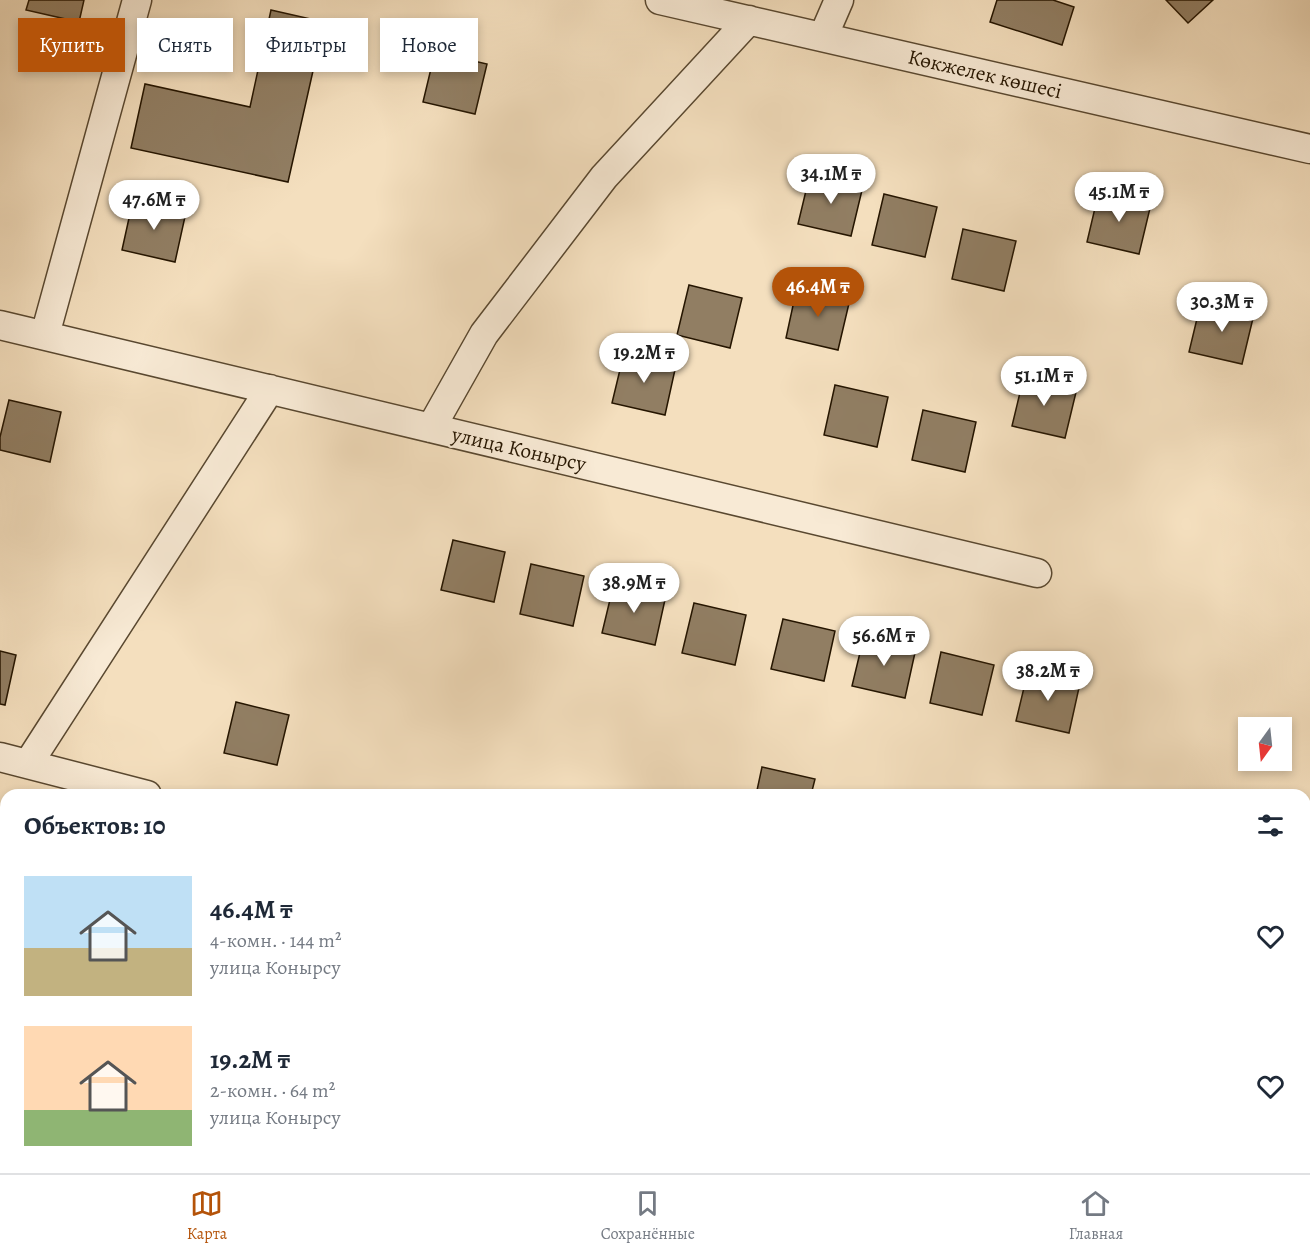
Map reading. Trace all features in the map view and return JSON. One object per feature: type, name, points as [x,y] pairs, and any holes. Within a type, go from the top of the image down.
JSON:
[{"type":"street","points":[[45,335],[137,0]]},
{"type":"street","name":"Көкжелек көшесі","points":[[660,0],[1310,149]]},
{"type":"street","points":[[823,37],[839,0]]},
{"type":"street","points":[[431,428],[484,334],[604,177],[749,20]]},
{"type":"street","name":"улица Конырсу","points":[[0,325],[1037,573]]},
{"type":"street","points":[[28,764],[270,389]]},
{"type":"street","points":[[0,757],[124,789]]},
{"type":"building","points":[[29,0],[84,0],[80,18],[61,18],[26,10]]},
{"type":"building","points":[[997,0],[1053,0],[1074,7],[1062,45],[990,22]]},
{"type":"building","points":[[1166,0],[1213,0],[1188,23]]},
{"type":"building","points":[[271,10],[306,18],[269,18]]},
{"type":"building","points":[[478,62],[487,64],[475,114],[423,102],[430,72],[478,72]]},
{"type":"building","points":[[258,72],[313,72],[288,182],[131,148],[145,84],[250,107]]},
{"type":"building","points":[[810,174],[863,186],[851,236],[798,224]]},
{"type":"building","points":[[1099,191],[1151,204],[1139,254],[1087,242]]},
{"type":"building","points":[[884,194],[937,207],[925,257],[872,245]]},
{"type":"building","points":[[133,200],[186,212],[175,262],[122,250]]},
{"type":"building","points":[[963,229],[1016,241],[1004,291],[952,279]]},
{"type":"building","points":[[689,285],[742,298],[730,348],[677,335]]},
{"type":"building","points":[[797,287],[850,299],[838,350],[786,338]]},
{"type":"building","points":[[1201,302],[1254,314],[1242,364],[1189,352]]},
{"type":"building","points":[[624,353],[676,365],[665,415],[612,403]]},
{"type":"building","points":[[1024,376],[1077,388],[1065,438],[1012,426]]},
{"type":"building","points":[[835,385],[888,397],[877,447],[824,435]]},
{"type":"building","points":[[9,400],[61,412],[50,462],[0,450],[0,437]]},
{"type":"building","points":[[923,410],[976,422],[965,472],[912,460]]},
{"type":"building","points":[[453,540],[505,552],[494,602],[441,590]]},
{"type":"building","points":[[531,564],[584,576],[573,626],[520,614]]},
{"type":"building","points":[[614,583],[666,595],[655,645],[602,633]]},
{"type":"building","points":[[694,603],[746,615],[735,665],[682,653]]},
{"type":"building","points":[[783,619],[835,631],[824,681],[771,669]]},
{"type":"building","points":[[864,636],[916,648],[905,698],[852,686]]},
{"type":"building","points":[[0,651],[16,655],[5,705],[0,704]]},
{"type":"building","points":[[941,652],[994,665],[982,715],[930,703]]},
{"type":"building","points":[[1028,671],[1080,683],[1069,733],[1016,721]]},
{"type":"building","points":[[236,702],[289,715],[277,765],[224,753]]},
{"type":"building","points":[[762,767],[815,779],[812,789],[757,789]]}]
